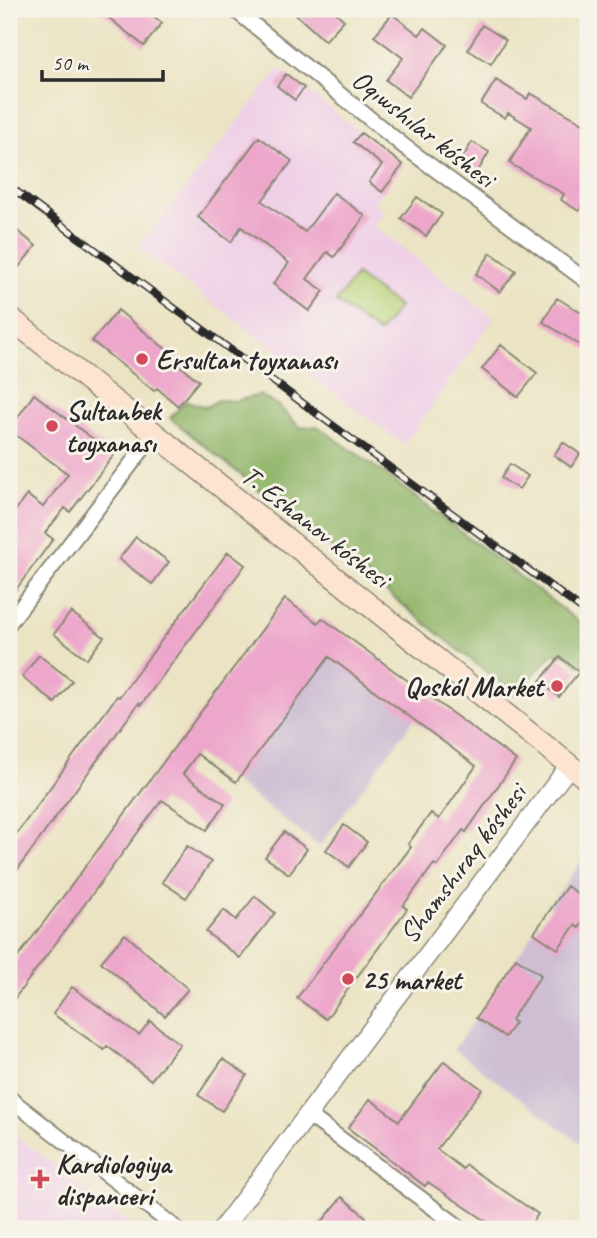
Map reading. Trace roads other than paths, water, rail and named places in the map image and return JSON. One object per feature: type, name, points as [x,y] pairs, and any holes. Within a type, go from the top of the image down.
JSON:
[{"type":"main road","name":"T. Eshanov kóshesi","points":[[9,317],[588,780]]},
{"type":"street","name":"Oqıwshılar kóshesi","points":[[234,9],[405,147],[588,282]]},
{"type":"street","points":[[9,623],[155,433]]},
{"type":"street","name":"Shamshıraq kóshesi","points":[[222,1229],[570,765]]},
{"type":"street","points":[[9,1098],[177,1229]]},
{"type":"street","points":[[307,1114],[462,1229]]},
{"type":"railway","points":[[9,186],[588,614]]},
{"type":"place","name":"Ersultan toyxanası","points":[[142,359]]},
{"type":"place","name":"Sultanbek toyxanası","points":[[52,426]]},
{"type":"place","name":"Qoskól Market","points":[[557,686]]},
{"type":"place","name":"25 market","points":[[348,979]]},
{"type":"place","name":"Kardiologiya dispanceri","points":[[40,1179]]}]
